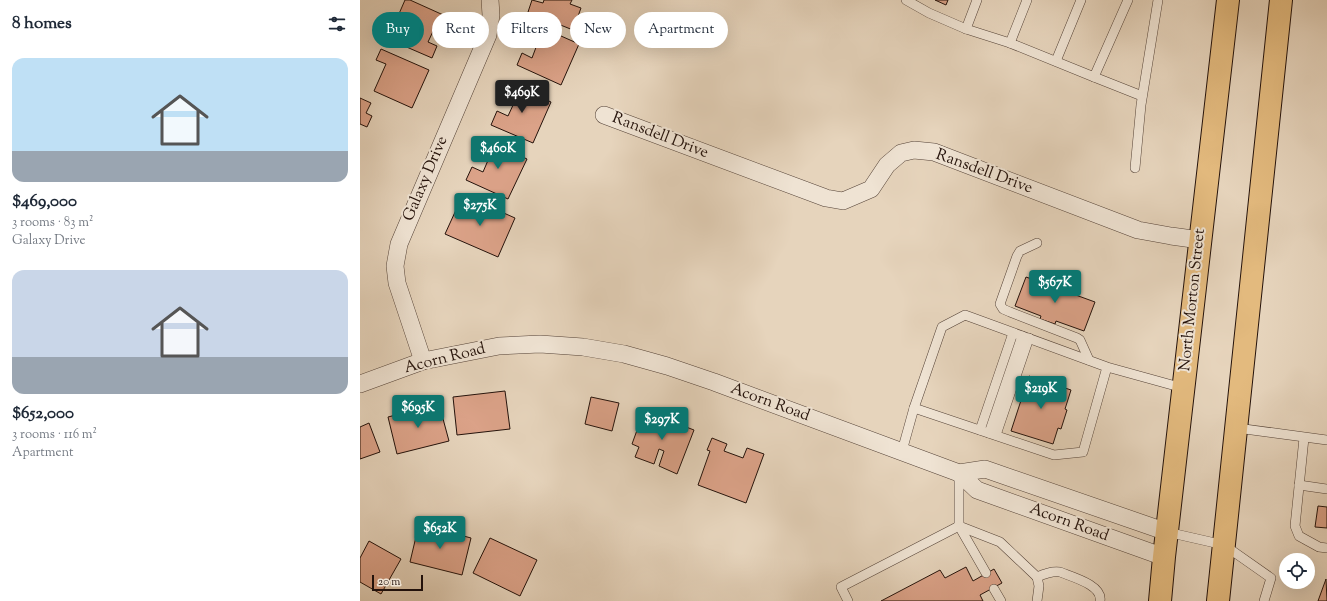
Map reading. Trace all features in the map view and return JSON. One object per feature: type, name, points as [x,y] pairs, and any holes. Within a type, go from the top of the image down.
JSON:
[{"type":"main road","name":"North Morton Street","points":[[1160,601],[1166,532],[1228,0]]},
{"type":"main road","points":[[1218,601],[1281,0]]},
{"type":"street","name":"Galaxy Drive","points":[[423,361],[397,283],[395,266],[399,244],[488,35],[491,15],[490,0]]},
{"type":"street","name":"Ransdell Drive","points":[[604,115],[826,198],[843,201],[871,189],[887,165],[901,153],[914,150],[934,152],[1138,230],[1200,240]]},
{"type":"street","name":"Acorn Road","points":[[360,384],[423,361],[499,346],[540,344],[582,347],[617,353],[666,366],[714,382],[902,451],[959,473],[977,490],[1164,558]]},
{"type":"street","points":[[959,473],[985,469],[1166,532]]},
{"type":"lane","points":[[906,0],[929,13],[966,29],[1010,43],[1142,96]]},
{"type":"lane","points":[[966,29],[977,0]]},
{"type":"lane","points":[[1010,43],[1027,0]]},
{"type":"lane","points":[[1056,61],[1081,0]]},
{"type":"lane","points":[[1094,77],[1128,0]]},
{"type":"lane","points":[[1135,168],[1142,96],[1158,0]]},
{"type":"lane","points":[[1037,243],[1020,251],[1016,256],[1000,304],[1004,309],[1010,312],[1077,338],[1080,340],[1089,360]]},
{"type":"lane","points":[[902,451],[914,408],[942,327],[965,315],[1107,367],[1183,388]]},
{"type":"lane","points":[[988,433],[1021,336]]},
{"type":"lane","points":[[988,433],[1021,336]]},
{"type":"lane","points":[[914,408],[1054,455],[1083,452],[1107,367]]},
{"type":"lane","points":[[1237,428],[1327,440]]},
{"type":"lane","points":[[1304,438],[1295,526],[1299,536],[1319,547],[1327,548]]},
{"type":"lane","points":[[959,473],[959,526],[986,573]]},
{"type":"lane","points":[[1299,486],[1327,489]]},
{"type":"lane","points":[[848,601],[841,587],[959,526],[1000,542],[1037,577],[1039,586],[1037,601]]},
{"type":"lane","points":[[1166,532],[1224,545],[1271,578],[1264,601]]},
{"type":"lane","points":[[1037,577],[1054,571],[1060,572],[1093,587],[1099,592],[1101,597],[1100,601]]},
{"type":"lane","points":[[994,588],[1001,601]]},
{"type":"building","points":[[405,0],[410,0],[437,12],[432,12],[432,34],[428,42],[432,44],[432,48],[436,48],[432,58],[409,48],[424,48],[424,12],[400,12]]},
{"type":"building","points":[[532,0],[543,3],[544,0],[572,0],[570,4],[581,8],[580,12],[570,12],[570,29],[562,26],[562,12],[528,12]]},
{"type":"building","points":[[935,0],[948,0],[946,5]]},
{"type":"building","points":[[562,36],[570,40],[570,48],[577,48],[561,85],[517,65],[522,53],[532,58],[536,48],[562,48]]},
{"type":"building","points":[[381,49],[429,70],[412,108],[374,91],[386,64],[376,60]]},
{"type":"building","points":[[510,84],[551,102],[533,143],[491,125],[497,111],[508,116],[514,103],[503,98]]},
{"type":"building","points":[[360,98],[371,103],[366,113],[372,116],[367,127],[360,124]]},
{"type":"building","points":[[485,139],[527,159],[508,199],[466,180],[472,167],[483,172],[489,158],[479,153]]},
{"type":"building","points":[[461,199],[470,203],[472,199],[515,218],[498,257],[445,234]]},
{"type":"building","points":[[1026,277],[1095,302],[1084,331],[1056,321],[1055,324],[1040,319],[1041,316],[1015,306]]},
{"type":"building","points":[[1029,376],[1071,390],[1061,429],[1058,428],[1053,444],[1011,431]]},
{"type":"building","points":[[505,391],[510,429],[457,435],[453,397]]},
{"type":"building","points":[[591,397],[619,403],[612,431],[585,424]]},
{"type":"building","points":[[439,404],[449,441],[397,454],[388,417]]},
{"type":"building","points":[[644,411],[694,430],[677,474],[659,466],[664,451],[659,449],[654,464],[635,457],[639,447],[632,444]]},
{"type":"building","points":[[369,423],[380,452],[360,459],[360,427]]},
{"type":"building","points":[[712,438],[727,444],[724,451],[743,458],[747,448],[764,454],[746,503],[698,485],[710,451],[707,450]]},
{"type":"building","points":[[1318,506],[1327,507],[1327,528],[1315,527]]},
{"type":"building","points":[[419,524],[471,538],[462,575],[410,562]]},
{"type":"building","points":[[490,538],[537,560],[520,596],[473,573]]},
{"type":"building","points":[[369,541],[401,559],[381,594],[360,582],[360,558]]},
{"type":"building","points":[[966,567],[973,581],[994,569],[1002,583],[980,595],[983,601],[881,601],[940,570],[945,578]]},
{"type":"building","points":[[1326,579],[1327,601],[1318,601]]}]
